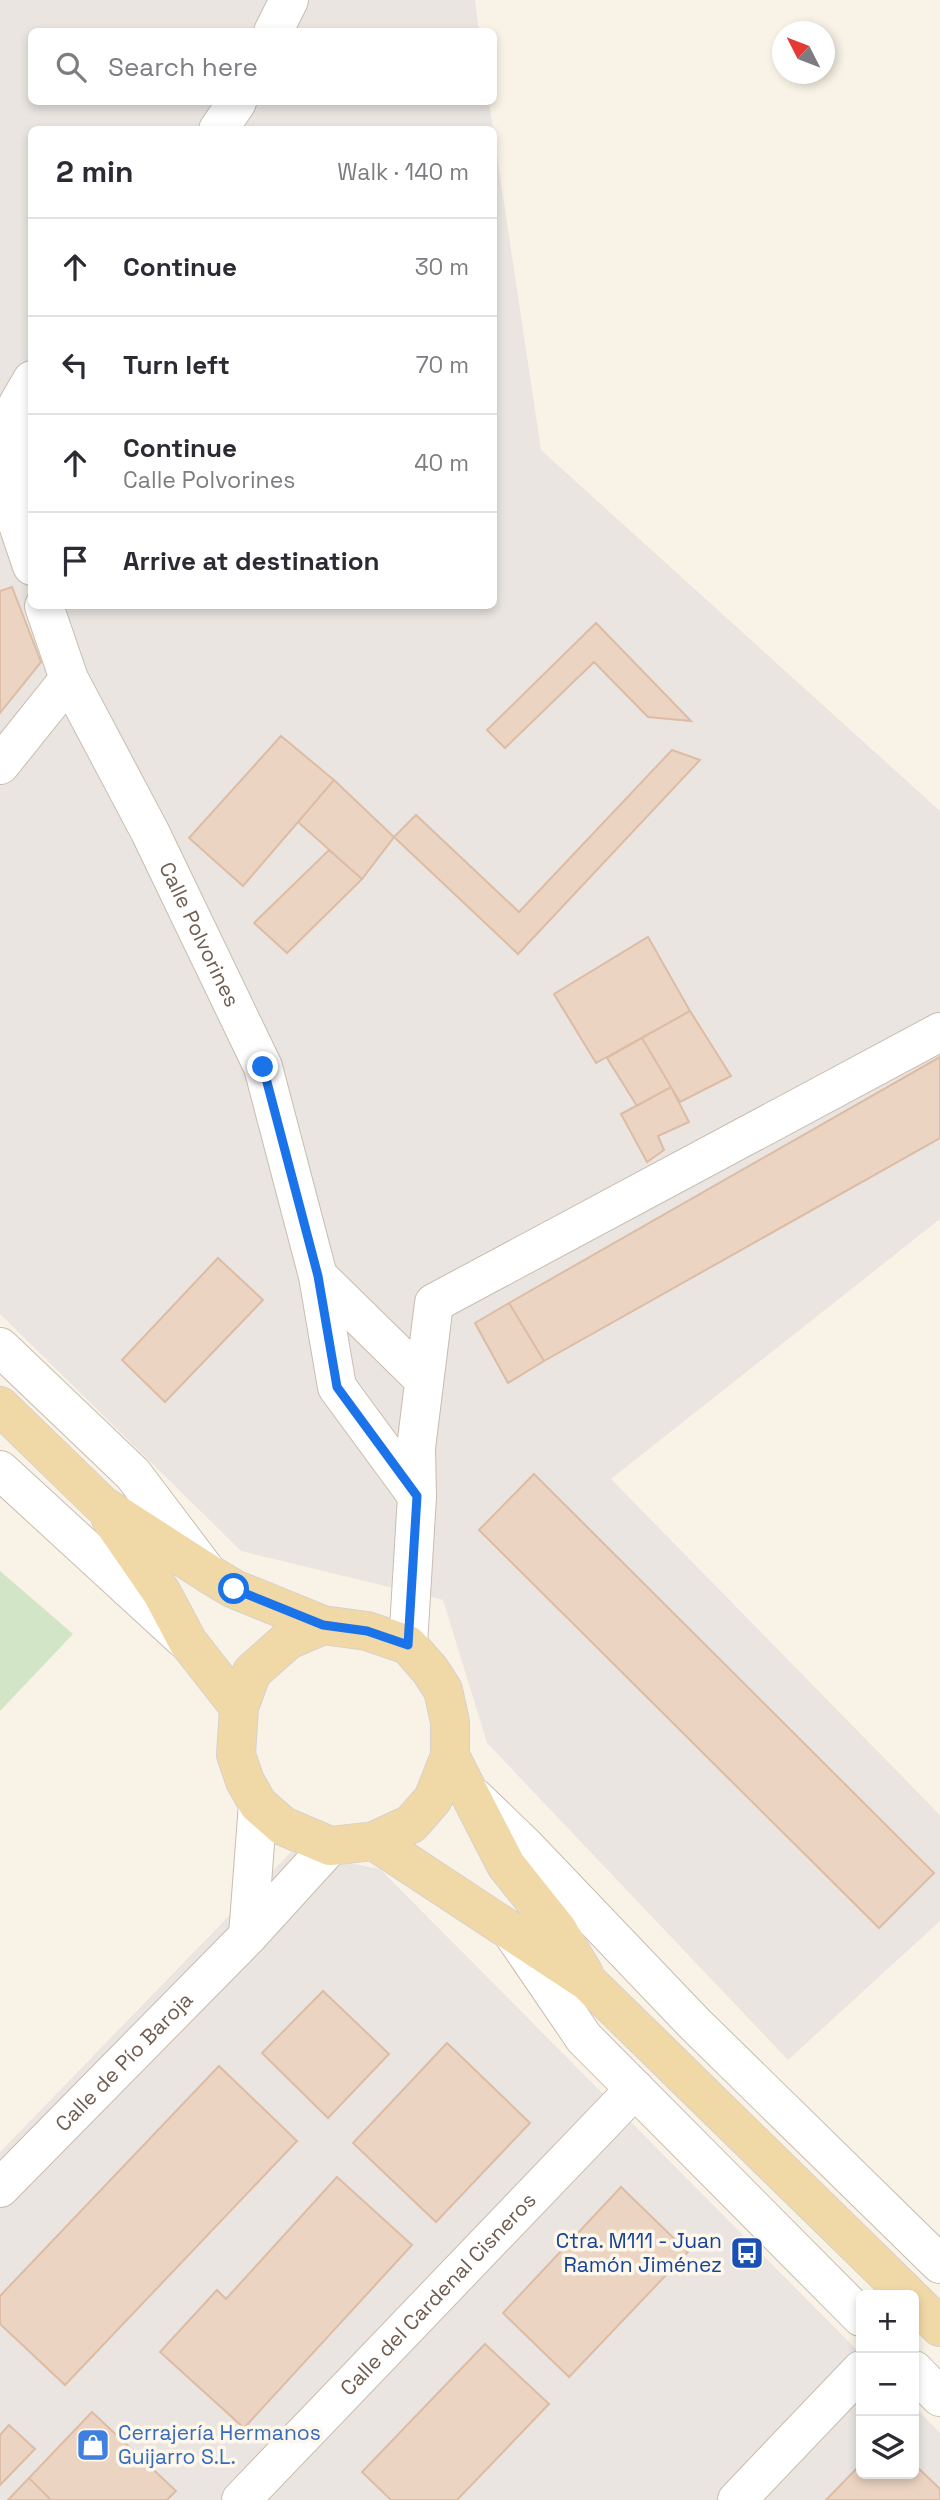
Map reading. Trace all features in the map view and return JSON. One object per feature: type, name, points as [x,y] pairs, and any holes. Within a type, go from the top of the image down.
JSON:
[{"type":"main road","points":[[0,1406],[102,1505],[209,1574],[234,1589],[323,1625],[367,1631],[408,1645],[430,1670],[443,1690],[450,1722],[450,1756],[433,1800],[411,1824],[374,1841],[330,1846],[283,1826],[258,1804],[245,1781],[236,1755],[239,1707],[252,1672],[288,1640],[323,1625]]},
{"type":"main road","points":[[102,1505],[162,1593],[188,1642],[239,1707]]},
{"type":"main road","points":[[450,1756],[506,1866],[557,1929],[589,1982]]},
{"type":"main road","points":[[374,1841],[589,1982],[903,2290]]},
{"type":"main road","points":[[919,2306],[940,2327]]},
{"type":"street","points":[[275,28],[289,0]]},
{"type":"street","points":[[221,126],[235,105]]},
{"type":"street","points":[[28,387],[18,404],[10,501],[28,554]]},
{"type":"street","name":"Calle Polvorines","points":[[45,609],[69,679],[150,832],[263,1067],[318,1276],[337,1387],[417,1496]]},
{"type":"street","points":[[0,765],[69,679]]},
{"type":"street","points":[[408,1645],[417,1496],[416,1448],[434,1303],[940,1032]]},
{"type":"street","points":[[318,1276],[424,1380]]},
{"type":"street","points":[[0,1347],[133,1474],[209,1574]]},
{"type":"street","points":[[0,1470],[188,1642]]},
{"type":"street","points":[[466,1790],[526,1847],[695,2024],[940,2264]]},
{"type":"street","points":[[248,1936],[258,1804]]},
{"type":"street","name":"Calle de Pío Baroja","points":[[0,2188],[248,1936],[330,1846]]},
{"type":"street","points":[[513,1934],[584,2038],[856,2312]]},
{"type":"street","name":"Calle del Cardenal Cisneros","points":[[241,2500],[635,2089]]},
{"type":"street","points":[[737,2500],[856,2375]]},
{"type":"street","points":[[919,2375],[940,2397]]},
{"type":"shaded area","points":[[0,0],[475,0],[479,28],[28,28],[28,105],[489,105],[492,126],[28,126],[28,609],[497,609],[497,155],[541,450],[940,811],[940,1219],[611,1479],[940,1815],[940,1921],[788,2060],[487,1743],[443,1600],[241,1551],[0,1314]]},
{"type":"shaded area","points":[[291,1852],[380,1869],[856,2349],[856,2479],[919,2479],[919,2411],[940,2433],[940,2500],[0,2500],[0,2152]]},
{"type":"green space","points":[[0,1571],[73,1634],[0,1711]]},
{"type":"building","points":[[12,587],[41,662],[0,713],[0,591]]},
{"type":"building","points":[[596,623],[691,721],[648,717],[594,662],[505,748],[487,730]]},
{"type":"building","points":[[281,736],[334,780],[243,886],[189,838]]},
{"type":"building","points":[[672,750],[700,760],[518,954],[394,837],[416,815],[519,912]]},
{"type":"building","points":[[334,780],[394,837],[362,879],[298,822]]},
{"type":"building","points":[[329,850],[362,879],[287,953],[254,923]]},
{"type":"building","points":[[648,937],[690,1011],[596,1063],[554,994]]},
{"type":"building","points":[[690,1011],[731,1076],[680,1102],[642,1038]]},
{"type":"building","points":[[642,1038],[671,1087],[637,1106],[607,1058]]},
{"type":"building","points":[[940,1057],[940,1138],[544,1361],[509,1303]]},
{"type":"building","points":[[671,1087],[689,1122],[658,1136],[664,1150],[647,1162],[621,1114]]},
{"type":"building","points":[[218,1258],[263,1300],[165,1402],[122,1360]]},
{"type":"building","points":[[509,1303],[544,1361],[508,1383],[475,1323]]},
{"type":"building","points":[[534,1474],[934,1873],[879,1928],[479,1530]]},
{"type":"building","points":[[323,1991],[389,2054],[328,2118],[262,2053]]},
{"type":"building","points":[[447,2043],[530,2123],[436,2222],[353,2143]]},
{"type":"building","points":[[219,2066],[297,2141],[65,2385],[0,2324],[0,2296]]},
{"type":"building","points":[[337,2177],[412,2245],[244,2428],[160,2352],[217,2290],[226,2299]]},
{"type":"building","points":[[621,2187],[688,2252],[569,2377],[503,2313]]},
{"type":"building","points":[[485,2344],[549,2404],[457,2500],[391,2500],[362,2472]]},
{"type":"building","name":"Cerrajería Hermanos Guijarro S.L.","points":[[92,2412],[176,2491],[167,2500],[51,2500],[29,2478]]},
{"type":"building","points":[[9,2425],[35,2449],[0,2485],[0,2435]]},
{"type":"building","points":[[856,2469],[856,2479],[919,2479],[919,2469],[940,2489],[940,2500],[826,2500]]},
{"type":"building","points":[[29,2478],[51,2500],[8,2500]]},
{"type":"place","name":"Ctra. M111 - Juan Ramón Jiménez","points":[[747,2253]]},
{"type":"place","name":"Cerrajería Hermanos Guijarro S.L.","points":[[93,2445]]},
{"type":"route","points":[[234,1589],[323,1625],[367,1631],[408,1645],[417,1496],[337,1387],[318,1276],[263,1067]]}]
